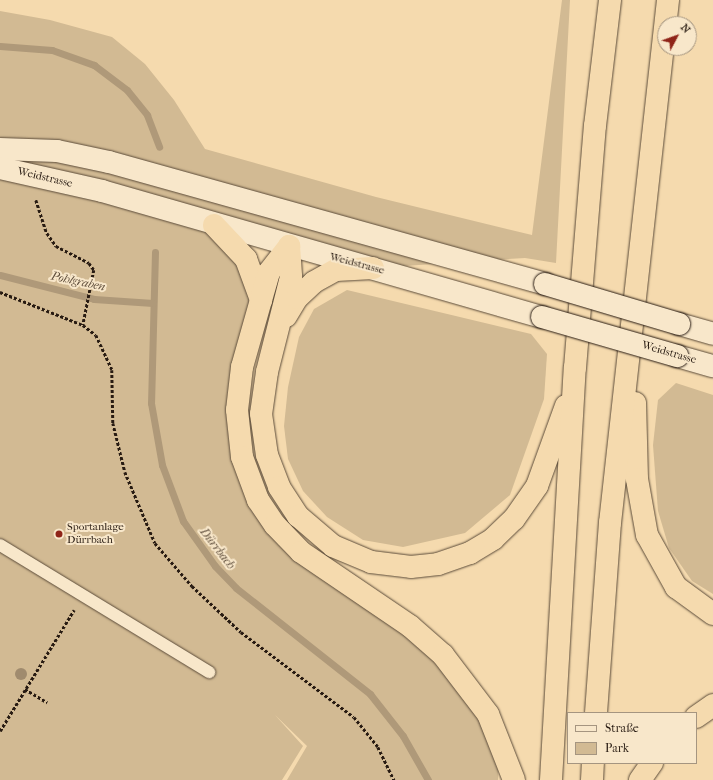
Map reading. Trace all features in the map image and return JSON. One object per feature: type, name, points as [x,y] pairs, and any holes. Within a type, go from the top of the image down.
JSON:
[{"type":"highway","points":[[551,780],[575,368],[595,126],[610,0]]},
{"type":"highway","points":[[596,712],[610,523],[668,0]]},
{"type":"highway","points":[[214,225],[246,259],[260,300]]},
{"type":"highway","points":[[288,246],[291,277],[277,331],[261,414],[267,454],[279,486],[298,516],[321,537],[348,553],[386,565],[426,566],[460,558],[481,547],[514,519],[530,497],[548,462],[575,368]]},
{"type":"highway","points":[[288,246],[269,272],[242,367],[237,410],[239,442],[253,490],[275,525],[302,552],[410,626],[451,664],[488,714],[514,780]]},
{"type":"highway","points":[[277,331],[297,298],[314,282],[336,270],[373,268]]},
{"type":"highway","points":[[636,292],[635,450],[642,518],[653,550],[667,576],[683,594],[713,614]]},
{"type":"highway","points":[[697,717],[713,705]]},
{"type":"highway","points":[[592,780],[593,764]]},
{"type":"highway","points":[[640,780],[651,764]]},
{"type":"main road","name":"Weidstrasse","points":[[0,149],[72,154],[545,284],[713,334]]},
{"type":"main road","name":"Weidstrasse","points":[[0,168],[31,173],[288,246],[373,268],[713,366]]},
{"type":"main road","points":[[247,201],[279,228],[288,246],[312,235],[365,244],[382,239]]},
{"type":"lane","points":[[0,545],[209,672]]},
{"type":"path","points":[[31,173],[47,234],[64,252],[88,263],[95,278],[83,325]]},
{"type":"path","points":[[0,292],[83,325],[106,352],[112,370],[113,423],[125,472],[155,543],[192,586],[241,632],[354,717],[378,747],[394,780]]},
{"type":"path","points":[[0,731],[83,596]]},
{"type":"path","points":[[25,689],[47,702]]},
{"type":"green space","points":[[562,0],[570,0],[556,263],[525,258],[373,268],[215,225],[256,279],[238,392],[265,512],[410,626],[499,737],[498,780],[287,780],[307,746],[275,715],[303,746],[282,780],[0,780],[0,11],[50,20],[112,37],[145,64],[174,100],[205,149],[376,197],[532,235]]},
{"type":"green space","points":[[347,290],[531,334],[547,354],[544,399],[510,495],[465,533],[403,547],[363,540],[327,517],[303,491],[288,459],[284,426],[288,387],[299,337],[314,309]]},
{"type":"green space","points":[[676,383],[713,395],[713,594],[692,581],[669,548],[658,511],[653,445],[658,400]]},
{"type":"waterway","name":"Dürrbach","points":[[0,46],[52,50],[94,65],[127,90],[147,115],[159,147]]},
{"type":"waterway","name":"Dürrbach","points":[[155,252],[151,403],[162,465],[183,521],[215,566],[236,588],[370,694],[403,736],[428,780]]},
{"type":"waterway","name":"Pohlgraben","points":[[0,275],[94,299],[153,303]]},
{"type":"place","name":"Sportanlage Dürrbach","points":[[59,534]]}]
